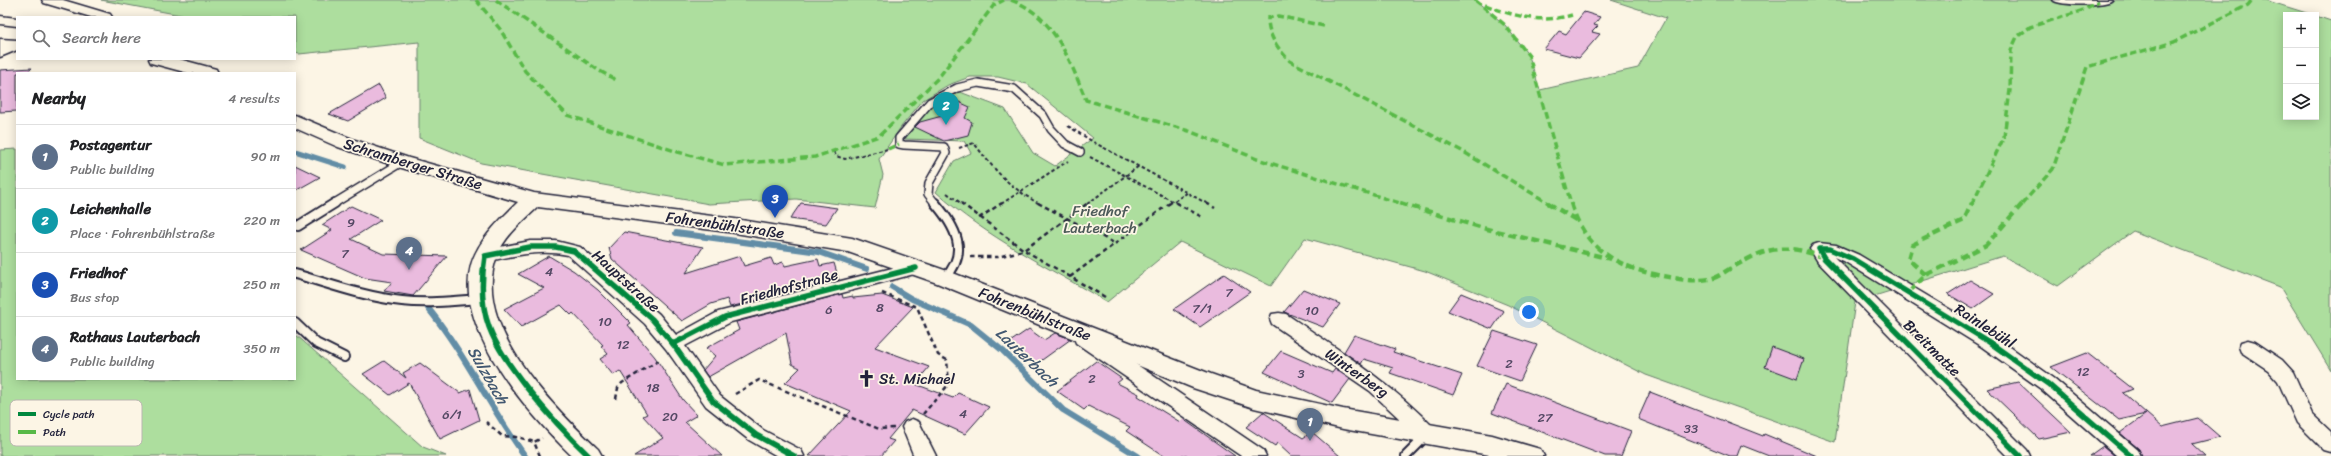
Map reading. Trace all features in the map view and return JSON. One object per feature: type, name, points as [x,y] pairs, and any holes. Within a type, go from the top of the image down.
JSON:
[{"type":"main road","points":[[0,44],[16,45]]},
{"type":"main road","points":[[166,60],[206,72]]},
{"type":"main road","name":"Schramberger Straße","points":[[296,121],[345,144],[533,200]]},
{"type":"main road","points":[[533,200],[508,225],[485,256],[481,276],[482,299],[487,324],[500,352],[560,428],[589,456]]},
{"type":"main road","name":"Fohrenbühlstraße","points":[[533,200],[806,237],[852,245],[945,278],[1202,381],[1254,399],[1293,409],[1492,445],[1531,456]]},
{"type":"street","points":[[49,0],[102,16]]},
{"type":"street","points":[[2060,0],[2105,0]]},
{"type":"street","points":[[0,20],[16,22]]},
{"type":"street","points":[[0,53],[16,45]]},
{"type":"street","name":"Hauptstraße","points":[[485,256],[530,247],[556,247],[574,251],[652,319],[673,344],[687,366],[717,405],[756,435],[794,456]]},
{"type":"street","name":"Rainlebühl","points":[[1824,258],[1819,252],[1822,248],[1839,252],[1909,292],[1989,342],[2048,384],[2131,456]]},
{"type":"street","name":"Breitmatte","points":[[1824,258],[1925,357],[2020,456]]},
{"type":"street","name":"Friedhofstraße","points":[[673,344],[725,317],[828,288],[916,268]]},
{"type":"street","name":"Winterberg","points":[[1279,319],[1388,394],[1410,414],[1428,434]]},
{"type":"street","points":[[1072,330],[1256,456]]},
{"type":"street","points":[[2248,347],[2275,366],[2286,377],[2304,418],[2331,444]]},
{"type":"street","points":[[912,427],[920,448],[926,456]]},
{"type":"lane","points":[[945,278],[953,271],[958,256],[958,243],[949,220],[928,194],[929,182],[946,153],[944,147],[930,144],[907,146],[899,144],[899,138],[930,102],[957,88],[978,83],[1014,89],[1043,115],[1051,129],[1065,144],[1080,152]]},
{"type":"lane","points":[[298,226],[402,162]]},
{"type":"lane","points":[[296,274],[350,290],[401,301],[440,303],[482,299]]},
{"type":"lane","points":[[296,323],[316,343],[344,357]]},
{"type":"lane","points":[[1406,456],[1428,434]]},
{"type":"path","points":[[1051,129],[1071,126],[1095,143],[1215,208]]},
{"type":"path","points":[[946,153],[974,143],[994,170],[1019,193],[1116,244]]},
{"type":"path","points":[[834,152],[836,156],[845,159],[888,149]]},
{"type":"path","points":[[979,218],[1050,174],[1080,152],[1126,175],[1204,218]]},
{"type":"path","points":[[958,256],[998,257],[1024,250],[1139,166]]},
{"type":"path","points":[[947,192],[979,218],[1024,250],[1105,297]]},
{"type":"path","points":[[1070,277],[1173,201],[1188,193]]},
{"type":"path","points":[[881,293],[917,307],[938,355],[947,360],[949,384],[929,408]]},
{"type":"path","points":[[616,399],[618,388],[622,383],[658,363],[673,344]]},
{"type":"path","points":[[717,405],[760,380],[880,429],[912,427]]},
{"type":"path","points":[[486,422],[502,436],[518,437],[534,442]]},
{"type":"green space","name":"Friedhof Lauterbach","points":[[101,0],[1475,0],[1505,25],[1529,56],[1540,90],[1638,68],[1666,18],[1611,0],[2265,0],[2303,12],[2283,12],[2283,120],[2319,120],[2319,17],[2331,21],[2331,370],[2280,287],[2133,231],[2058,286],[2003,256],[1855,302],[1835,442],[1646,375],[1508,305],[1425,271],[1305,238],[1271,286],[1180,242],[1107,302],[997,238],[955,208],[936,192],[954,161],[971,153],[964,141],[905,139],[931,106],[960,92],[1005,109],[1033,153],[1055,166],[1093,138],[1027,84],[998,77],[970,77],[948,85],[923,100],[901,127],[879,159],[883,175],[875,208],[796,199],[709,204],[481,163],[419,138],[419,42],[299,54],[296,53],[296,16],[186,16]]},
{"type":"green space","points":[[16,149],[16,380],[296,380],[296,335],[423,447],[446,456],[0,456],[0,150]]},
{"type":"building","points":[[1584,12],[1600,17],[1594,25],[1598,26],[1592,32],[1600,34],[1579,58],[1544,49],[1559,31],[1566,34]]},
{"type":"building","points":[[32,68],[28,72],[16,72],[16,111],[0,112],[0,70]]},
{"type":"building","points":[[379,85],[386,98],[348,121],[329,114]]},
{"type":"building","points":[[959,102],[970,107],[965,118],[972,122],[968,135],[944,141],[915,127],[920,122],[942,116],[945,106]]},
{"type":"building","points":[[296,165],[320,177],[296,190]]},
{"type":"building","points":[[801,203],[837,208],[826,224],[790,219]]},
{"type":"building","points":[[351,206],[381,220],[351,239],[383,254],[447,256],[413,296],[384,291],[392,282],[365,278],[301,250],[332,230],[322,225]]},
{"type":"building","points":[[624,232],[703,247],[686,273],[740,256],[744,266],[771,258],[774,265],[783,262],[785,266],[818,259],[820,266],[834,263],[839,280],[730,307],[727,299],[711,304],[682,321],[612,259],[609,248]]},
{"type":"building","points":[[549,256],[574,271],[598,290],[631,323],[628,325],[655,357],[683,400],[697,415],[685,422],[722,456],[634,456],[663,438],[643,416],[647,414],[620,371],[613,375],[600,359],[608,354],[601,346],[603,345],[573,313],[571,315],[561,305],[521,327],[504,309],[544,288],[518,274]]},
{"type":"building","points":[[1224,274],[1250,292],[1200,327],[1174,309]]},
{"type":"building","points":[[1970,280],[1994,294],[1973,309],[1948,294]]},
{"type":"building","points":[[1303,289],[1340,304],[1323,327],[1284,312]]},
{"type":"building","points":[[1461,293],[1504,311],[1492,329],[1448,311]]},
{"type":"building","points":[[842,294],[843,298],[853,296],[853,298],[882,295],[913,307],[875,347],[929,367],[915,384],[953,398],[958,393],[989,407],[965,434],[912,410],[888,439],[894,441],[881,456],[809,456],[851,411],[785,383],[800,368],[792,364],[786,333],[708,377],[703,370],[715,356],[706,348],[739,330],[736,322]]},
{"type":"building","points":[[1029,329],[1044,340],[1055,333],[1071,339],[1035,365],[1007,344]]},
{"type":"building","points":[[1494,331],[1537,345],[1520,381],[1477,366]]},
{"type":"building","points":[[1354,335],[1395,349],[1393,352],[1462,375],[1453,395],[1390,373],[1393,368],[1364,359],[1361,364],[1344,352]]},
{"type":"building","points":[[1772,347],[1804,359],[1797,379],[1765,367]]},
{"type":"building","points":[[1281,351],[1332,373],[1335,369],[1350,379],[1332,403],[1264,372]]},
{"type":"building","points":[[2087,353],[2133,389],[2123,393],[2162,427],[2198,418],[2220,437],[2192,444],[2205,456],[2142,456],[2139,449],[2120,433],[2146,414],[2119,420],[2051,367]]},
{"type":"building","points":[[384,361],[406,378],[403,373],[420,363],[460,393],[470,389],[479,420],[440,439],[409,383],[390,395],[363,374]]},
{"type":"building","points":[[1096,361],[1122,379],[1117,383],[1139,394],[1138,396],[1180,422],[1183,419],[1235,456],[1164,456],[1126,431],[1130,427],[1088,406],[1084,410],[1057,391]]},
{"type":"building","points":[[2018,382],[2071,432],[2039,439],[1987,389]]},
{"type":"building","points":[[1506,384],[1631,431],[1621,456],[1605,456],[1492,413]]},
{"type":"building","points":[[1650,392],[1763,436],[1764,434],[1817,456],[1769,456],[1741,445],[1737,456],[1730,456],[1638,419]]},
{"type":"building","points":[[1263,412],[1303,438],[1312,432],[1340,456],[1291,456],[1277,443],[1275,446],[1246,427]]},
{"type":"building","points":[[2103,446],[2115,456],[2089,456]]},
{"type":"waterway","name":"Lauterbach","points":[[296,151],[345,167]]},
{"type":"waterway","name":"Lauterbach","points":[[676,233],[819,252],[867,269]]},
{"type":"waterway","name":"Lauterbach","points":[[892,287],[912,299],[971,325],[1003,351],[1063,410],[1138,456]]},
{"type":"waterway","name":"Sulzbach","points":[[428,308],[466,362],[500,419],[525,456]]},
{"type":"marked path","points":[[476,0],[500,29],[525,71],[567,115],[678,152],[725,165],[815,157],[879,136],[939,77],[994,5],[1004,0]]},
{"type":"marked path","points":[[496,0],[598,70],[618,81]]},
{"type":"marked path","points":[[1011,0],[1025,5],[1037,14],[1048,26],[1067,56],[1086,100],[1189,131],[1257,159],[1322,180],[1483,228],[1611,259]]},
{"type":"marked path","points":[[1475,0],[1505,25],[1529,56],[1576,220],[1591,241],[1610,258],[1631,268],[1659,276],[1699,280],[1713,278],[1756,254],[1775,248],[1795,248],[1822,257]]},
{"type":"marked path","points":[[1909,292],[1926,275],[1986,245],[2053,169],[2087,67],[2174,42],[2248,5],[2252,0]]},
{"type":"marked path","points":[[1926,275],[1908,259],[1912,245],[1964,220],[2004,137],[2010,90],[2011,50],[2017,37],[2030,27],[2081,11],[2099,1]]},
{"type":"marked path","points":[[1485,5],[1506,13],[1539,20],[1550,20],[1572,15]]},
{"type":"marked path","points":[[1324,26],[1278,16],[1268,18],[1271,36],[1281,52],[1290,61],[1462,151],[1576,220]]},
{"type":"marked path","points":[[888,149],[899,144]]},
{"type":"cycle path","points":[[589,456],[543,407],[499,351],[489,328],[483,305],[482,281],[485,256],[530,247],[556,247],[574,251],[652,319],[673,344],[713,401],[756,435],[794,456]]},
{"type":"cycle path","points":[[2020,456],[1824,258],[1819,252],[1819,249],[1830,249],[1853,259],[1989,342],[2048,384],[2131,456]]},
{"type":"cycle path","points":[[673,344],[725,317],[828,289],[916,268]]},
{"type":"place","name":"Leichenhalle","points":[[946,125]]},
{"type":"place","name":"Friedhof","points":[[775,218]]},
{"type":"place","name":"Rathaus Lauterbach","points":[[409,270]]},
{"type":"place","name":"St. Michael","points":[[866,379]]},
{"type":"place","name":"Postagentur","points":[[1310,441]]}]
